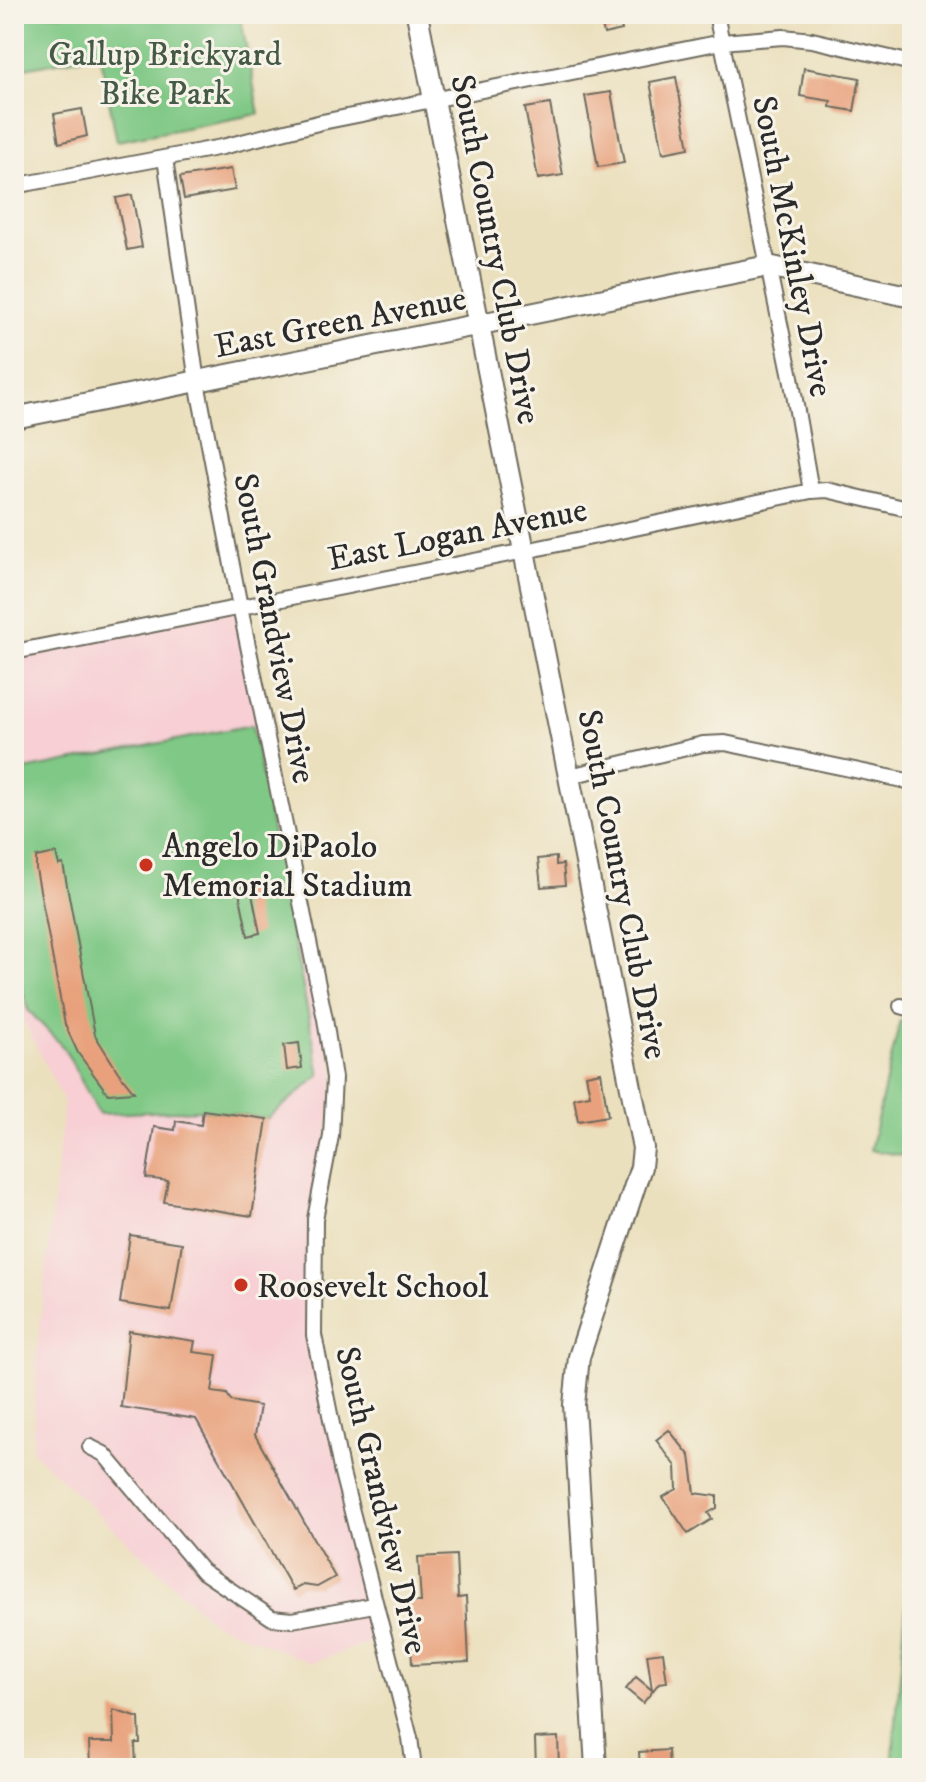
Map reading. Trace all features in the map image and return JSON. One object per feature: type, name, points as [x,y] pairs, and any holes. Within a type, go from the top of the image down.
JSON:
[{"type":"main road","name":"South Country Club Drive","points":[[417,14],[643,1148],[641,1167],[579,1357],[574,1405],[596,1768]]},
{"type":"main road","name":"East Green Avenue","points":[[14,418],[768,266],[912,297]]},
{"type":"street","name":"South McKinley Drive","points":[[716,14],[791,377],[811,491]]},
{"type":"street","points":[[14,186],[222,147],[322,122],[722,42],[783,37],[812,40],[912,63]]},
{"type":"street","name":"South Grandview Drive","points":[[165,158],[197,382],[325,1019],[334,1078],[331,1136],[315,1219],[314,1335],[341,1469],[410,1738],[414,1768]]},
{"type":"street","name":"East Logan Avenue","points":[[14,652],[811,491],[827,490],[912,510]]},
{"type":"street","points":[[570,776],[703,744],[725,743],[911,779]]},
{"type":"street","points":[[90,1447],[104,1454],[202,1571],[272,1618],[292,1620],[374,1605]]},
{"type":"shaded area","points":[[240,607],[335,1075],[315,1219],[314,1335],[384,1637],[311,1663],[212,1622],[32,1451],[37,1352],[64,1102],[23,1020],[14,983],[14,652]]},
{"type":"green space","name":"Gallup Brickyard Bike Park","points":[[14,14],[240,14],[259,114],[117,141],[100,54],[14,70]]},
{"type":"green space","name":"Angelo DiPaolo Memorial Stadium","points":[[252,725],[320,1075],[267,1119],[203,1110],[99,1114],[64,1048],[28,1010],[14,959],[14,772]]},
{"type":"green space","points":[[900,1021],[912,1024],[912,1157],[870,1150]]},
{"type":"green space","points":[[912,1546],[912,1768],[892,1768],[911,1551]]},
{"type":"building","points":[[599,14],[619,14],[622,30],[604,34]]},
{"type":"building","points":[[804,68],[860,78],[854,111],[830,107],[831,101],[800,96]]},
{"type":"building","points":[[676,77],[689,148],[663,153],[650,82]]},
{"type":"building","points":[[611,92],[624,163],[598,167],[585,96]]},
{"type":"building","points":[[550,104],[563,175],[538,179],[525,108]]},
{"type":"building","points":[[82,109],[87,136],[59,143],[54,114]]},
{"type":"building","points":[[231,169],[235,190],[184,199],[180,177]]},
{"type":"building","points":[[132,195],[142,247],[127,250],[116,198]]},
{"type":"building","points":[[56,853],[59,865],[63,864],[95,1035],[134,1092],[108,1094],[78,1053],[65,1025],[36,869],[36,857]]},
{"type":"building","points":[[556,857],[556,865],[563,864],[565,885],[541,887],[538,859]]},
{"type":"building","points":[[250,884],[260,933],[248,936],[238,887]]},
{"type":"building","points":[[299,1043],[302,1068],[287,1070],[284,1045]]},
{"type":"building","points":[[601,1072],[608,1116],[578,1121],[574,1098],[590,1095],[586,1075]]},
{"type":"building","points":[[203,1110],[267,1119],[252,1216],[164,1202],[168,1181],[146,1178],[154,1127],[175,1130],[176,1121],[201,1125]]},
{"type":"building","points":[[130,1235],[182,1243],[171,1311],[120,1303]]},
{"type":"building","points":[[129,1331],[195,1341],[193,1352],[217,1355],[212,1392],[227,1394],[231,1401],[260,1406],[255,1435],[335,1577],[317,1587],[303,1585],[293,1590],[196,1419],[121,1407]]},
{"type":"building","points":[[669,1430],[690,1456],[695,1493],[717,1496],[717,1508],[708,1513],[712,1519],[688,1534],[663,1497],[677,1489],[676,1466],[656,1440]]},
{"type":"building","points":[[456,1555],[458,1598],[466,1597],[469,1662],[412,1665],[409,1602],[421,1602],[418,1557]]},
{"type":"building","points":[[663,1652],[667,1682],[659,1683],[643,1703],[626,1689],[636,1677],[652,1690],[647,1654]]},
{"type":"building","points":[[113,1710],[139,1718],[140,1743],[135,1743],[136,1768],[90,1768],[89,1742],[114,1742]]},
{"type":"building","points":[[558,1737],[559,1768],[536,1768],[535,1738]]},
{"type":"building","points":[[668,1750],[669,1768],[640,1768],[639,1752]]},
{"type":"place","name":"Angelo DiPaolo Memorial Stadium","points":[[146,865]]},
{"type":"place","name":"Roosevelt School","points":[[241,1285]]}]
